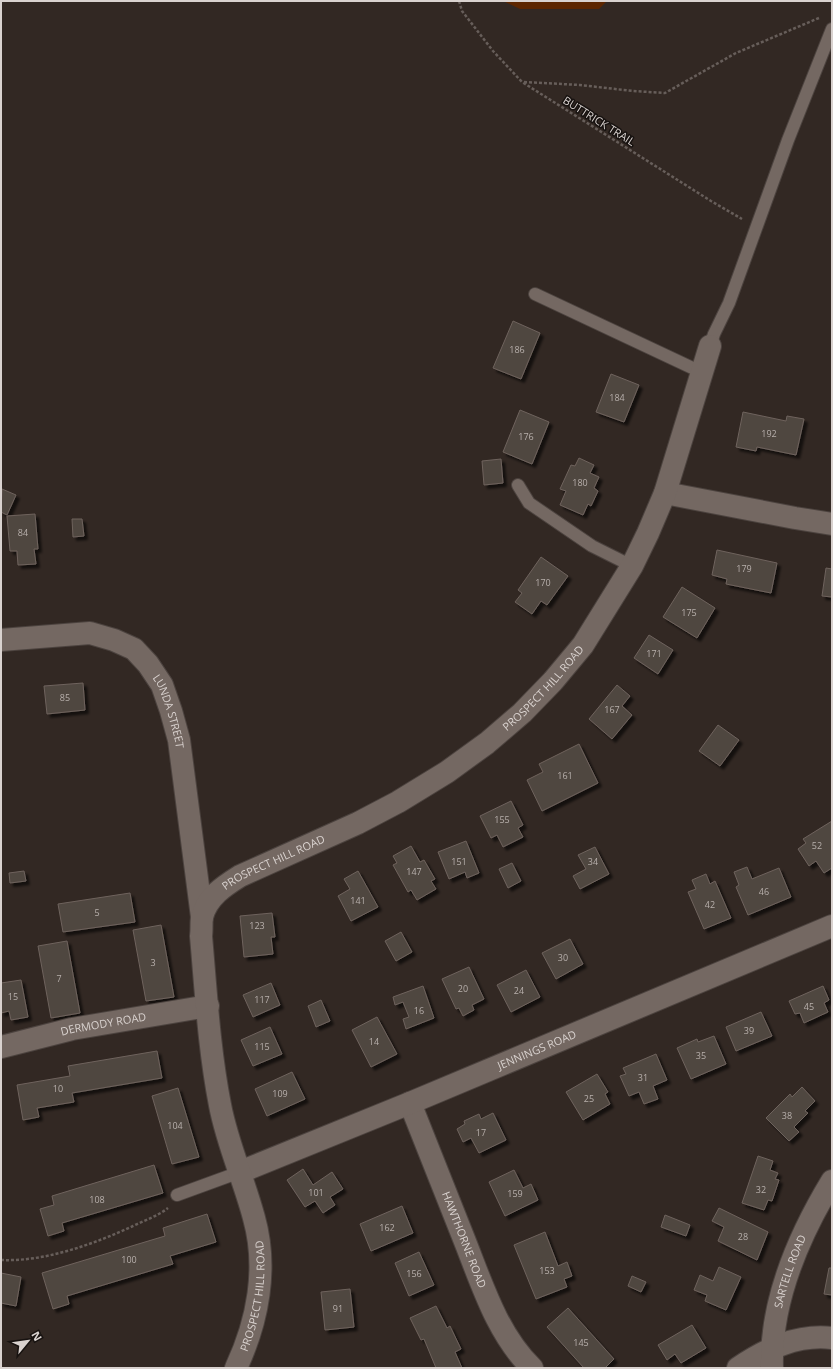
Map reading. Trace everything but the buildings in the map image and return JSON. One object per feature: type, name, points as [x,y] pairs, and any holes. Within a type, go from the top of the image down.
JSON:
[{"type":"street","name":"PROSPECT HILL ROAD","points":[[236,1368],[244,1351],[253,1323],[260,1289],[260,1252],[255,1219],[228,1137],[220,1106],[215,1073],[201,936],[202,917],[209,901],[222,887],[240,876],[358,823],[398,802],[448,772],[487,743],[527,708],[553,681],[583,646],[632,566],[648,533],[665,493],[710,346]]},
{"type":"street","points":[[665,493],[832,524]]},
{"type":"street","name":"LUNDA STREET","points":[[1,640],[90,633],[114,640],[134,649],[148,664],[162,685],[179,740],[202,917]]},
{"type":"street","name":"JENNINGS ROAD","points":[[240,1172],[410,1103],[832,926]]},
{"type":"street","name":"DERMODY ROAD","points":[[1,1047],[72,1029],[208,1006]]},
{"type":"street","name":"HAWTHORNE ROAD","points":[[410,1103],[487,1295],[504,1332],[520,1357],[532,1368]]},
{"type":"street","name":"SARTELL ROAD","points":[[772,1358],[776,1315],[786,1278],[799,1242],[816,1206],[832,1181]]},
{"type":"street","points":[[738,1368],[772,1358],[798,1339],[822,1337],[832,1338]]},
{"type":"lane","points":[[710,346],[729,303],[788,140],[832,29]]},
{"type":"lane","points":[[535,294],[701,372]]},
{"type":"lane","points":[[518,485],[529,503],[592,546],[632,566]]},
{"type":"lane","points":[[177,1194],[240,1172]]},
{"type":"path","name":"BUTTRICK TRAIL","points":[[459,1],[462,11],[493,51],[522,82],[699,194],[756,227]]},
{"type":"path","points":[[522,82],[580,85],[664,93],[736,53],[825,15]]},
{"type":"path","points":[[1,1260],[16,1261],[40,1257],[85,1245],[116,1234],[161,1213],[171,1206],[177,1194]]},
{"type":"shaded area","points":[[503,1],[607,1],[599,9],[520,9]]}]
